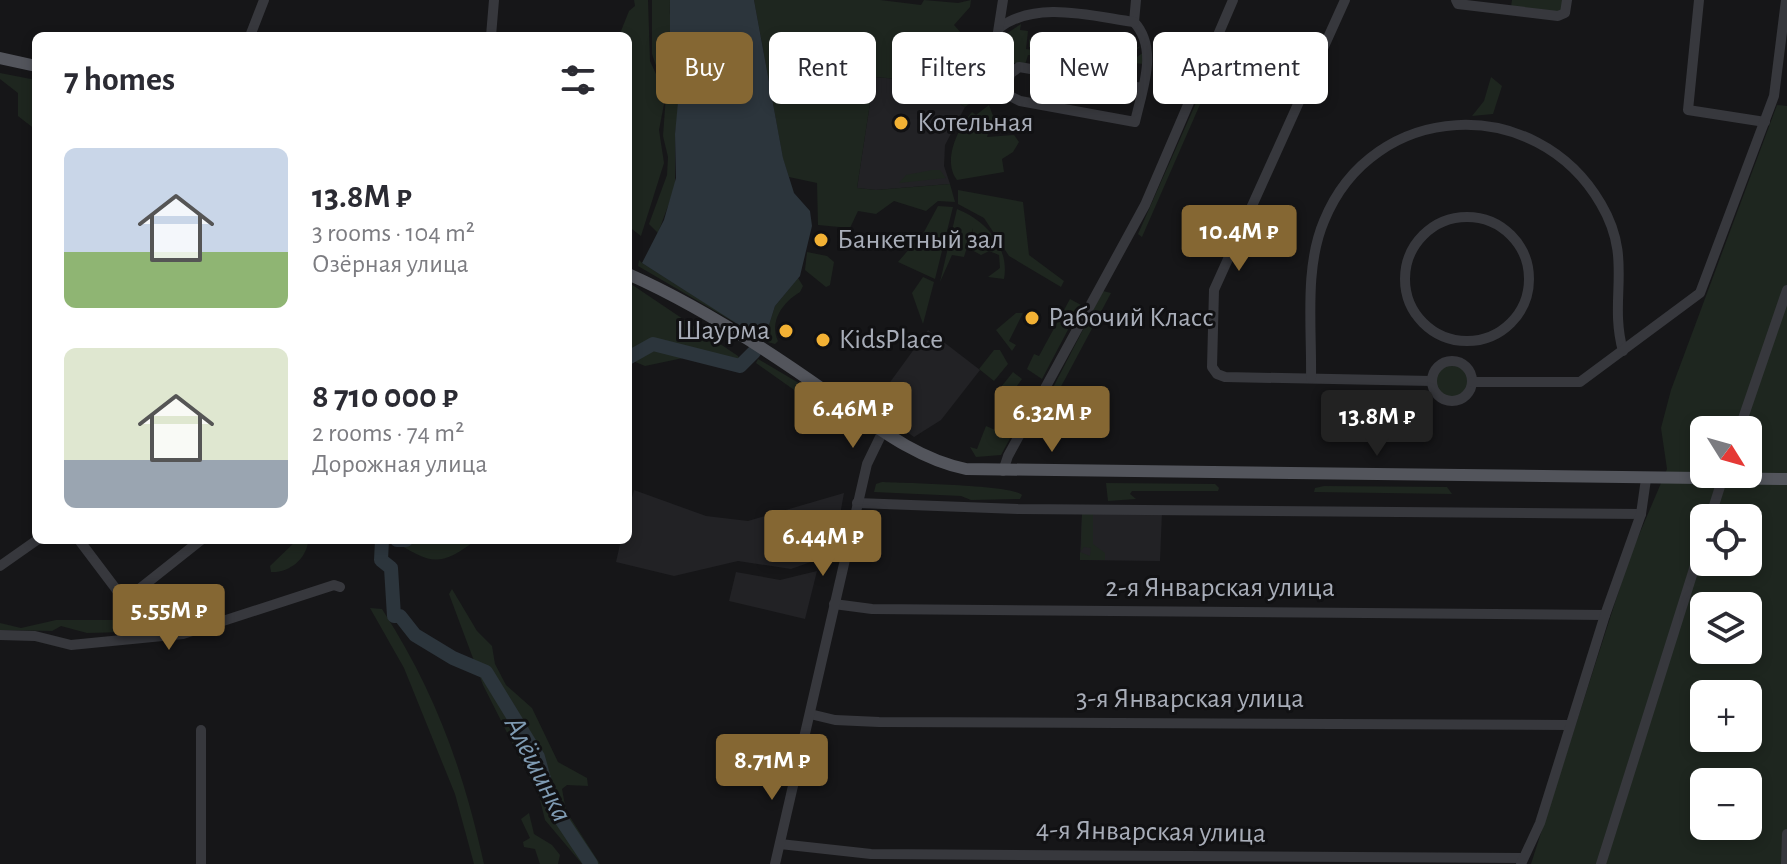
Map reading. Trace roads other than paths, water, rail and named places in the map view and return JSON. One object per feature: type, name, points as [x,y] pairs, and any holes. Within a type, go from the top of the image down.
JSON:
[{"type":"main road","points":[[0,60],[32,65]]},
{"type":"main road","points":[[632,276],[676,298],[798,373],[883,431],[938,461],[966,469],[1690,480]]},
{"type":"main road","points":[[1762,480],[1787,479]]},
{"type":"street","points":[[252,32],[264,0]]},
{"type":"street","points":[[491,32],[494,0]]},
{"type":"street","points":[[998,32],[1003,0]]},
{"type":"street","points":[[1021,14],[1023,0]]},
{"type":"street","points":[[1136,0],[1134,22],[1147,44],[1142,88],[1135,122],[1020,101],[1006,94],[1010,74],[1019,67],[1142,88]]},
{"type":"street","points":[[1003,471],[1008,456],[1142,211],[1233,0]]},
{"type":"street","points":[[1345,0],[1211,297],[1212,367],[1217,374],[1225,377],[1432,381]]},
{"type":"street","points":[[1456,0],[1458,4],[1558,16],[1564,14],[1567,0]]},
{"type":"street","points":[[1699,0],[1688,110],[1765,122]]},
{"type":"street","points":[[1472,382],[1580,382],[1700,293],[1774,96],[1786,0]]},
{"type":"street","points":[[999,28],[1021,14],[1039,10],[1134,22]]},
{"type":"street","points":[[1311,378],[1315,251],[1336,196],[1358,170],[1390,145],[1416,133],[1453,125],[1481,124],[1517,132],[1548,148],[1590,186],[1608,216],[1619,248],[1618,325],[1623,351]]},
{"type":"street","points":[[1479,217],[1501,227],[1517,241],[1527,261],[1529,282],[1524,304],[1512,322],[1495,335],[1468,341],[1450,339],[1431,331],[1414,313],[1405,291],[1405,267],[1415,244],[1432,227],[1454,218],[1479,217]]},
{"type":"street","points":[[1744,416],[1787,290]]},
{"type":"street","points":[[1446,362],[1450,339]]},
{"type":"street","points":[[1468,341],[1464,346],[1463,365],[1472,382]]},
{"type":"street","points":[[1463,365],[1446,362],[1437,367],[1432,381],[1437,395],[1451,401],[1465,396],[1472,382]]},
{"type":"street","points":[[775,864],[869,454],[883,431]]},
{"type":"street","points":[[1522,861],[1540,823],[1605,615],[1641,514],[1646,479]]},
{"type":"street","points":[[857,503],[1018,509],[1641,514]]},
{"type":"street","points":[[0,566],[32,544]]},
{"type":"street","points":[[82,544],[119,593],[128,598],[196,544]]},
{"type":"street","points":[[1601,864],[1692,576]]},
{"type":"street","points":[[0,635],[35,636],[71,645],[183,634],[334,585],[340,587]]},
{"type":"street","name":"2-я Январская улица","points":[[834,604],[872,609],[1605,615]]},
{"type":"street","name":"3-я Январская улица","points":[[810,714],[835,720],[879,722],[1570,725]]},
{"type":"street","points":[[201,730],[201,864]]},
{"type":"street","points":[[1786,864],[1787,834]]},
{"type":"street","name":"4-я Январская улица","points":[[780,844],[871,854],[1522,861]]},
{"type":"waterway","name":"Алёшинка","points":[[632,356],[653,344],[740,366],[754,352]]},
{"type":"waterway","name":"Алёшинка","points":[[382,544],[381,560],[391,568],[394,616],[400,616],[415,635],[453,658],[486,672],[538,757],[551,804],[591,864]]},
{"type":"place","name":"Котельная","points":[[901,123]]},
{"type":"place","name":"Банкетный зал","points":[[821,240]]},
{"type":"place","name":"Рабочий Класс","points":[[1032,318]]},
{"type":"place","name":"Шаурма","points":[[786,331]]},
{"type":"place","name":"KidsPlace","points":[[823,340]]}]
